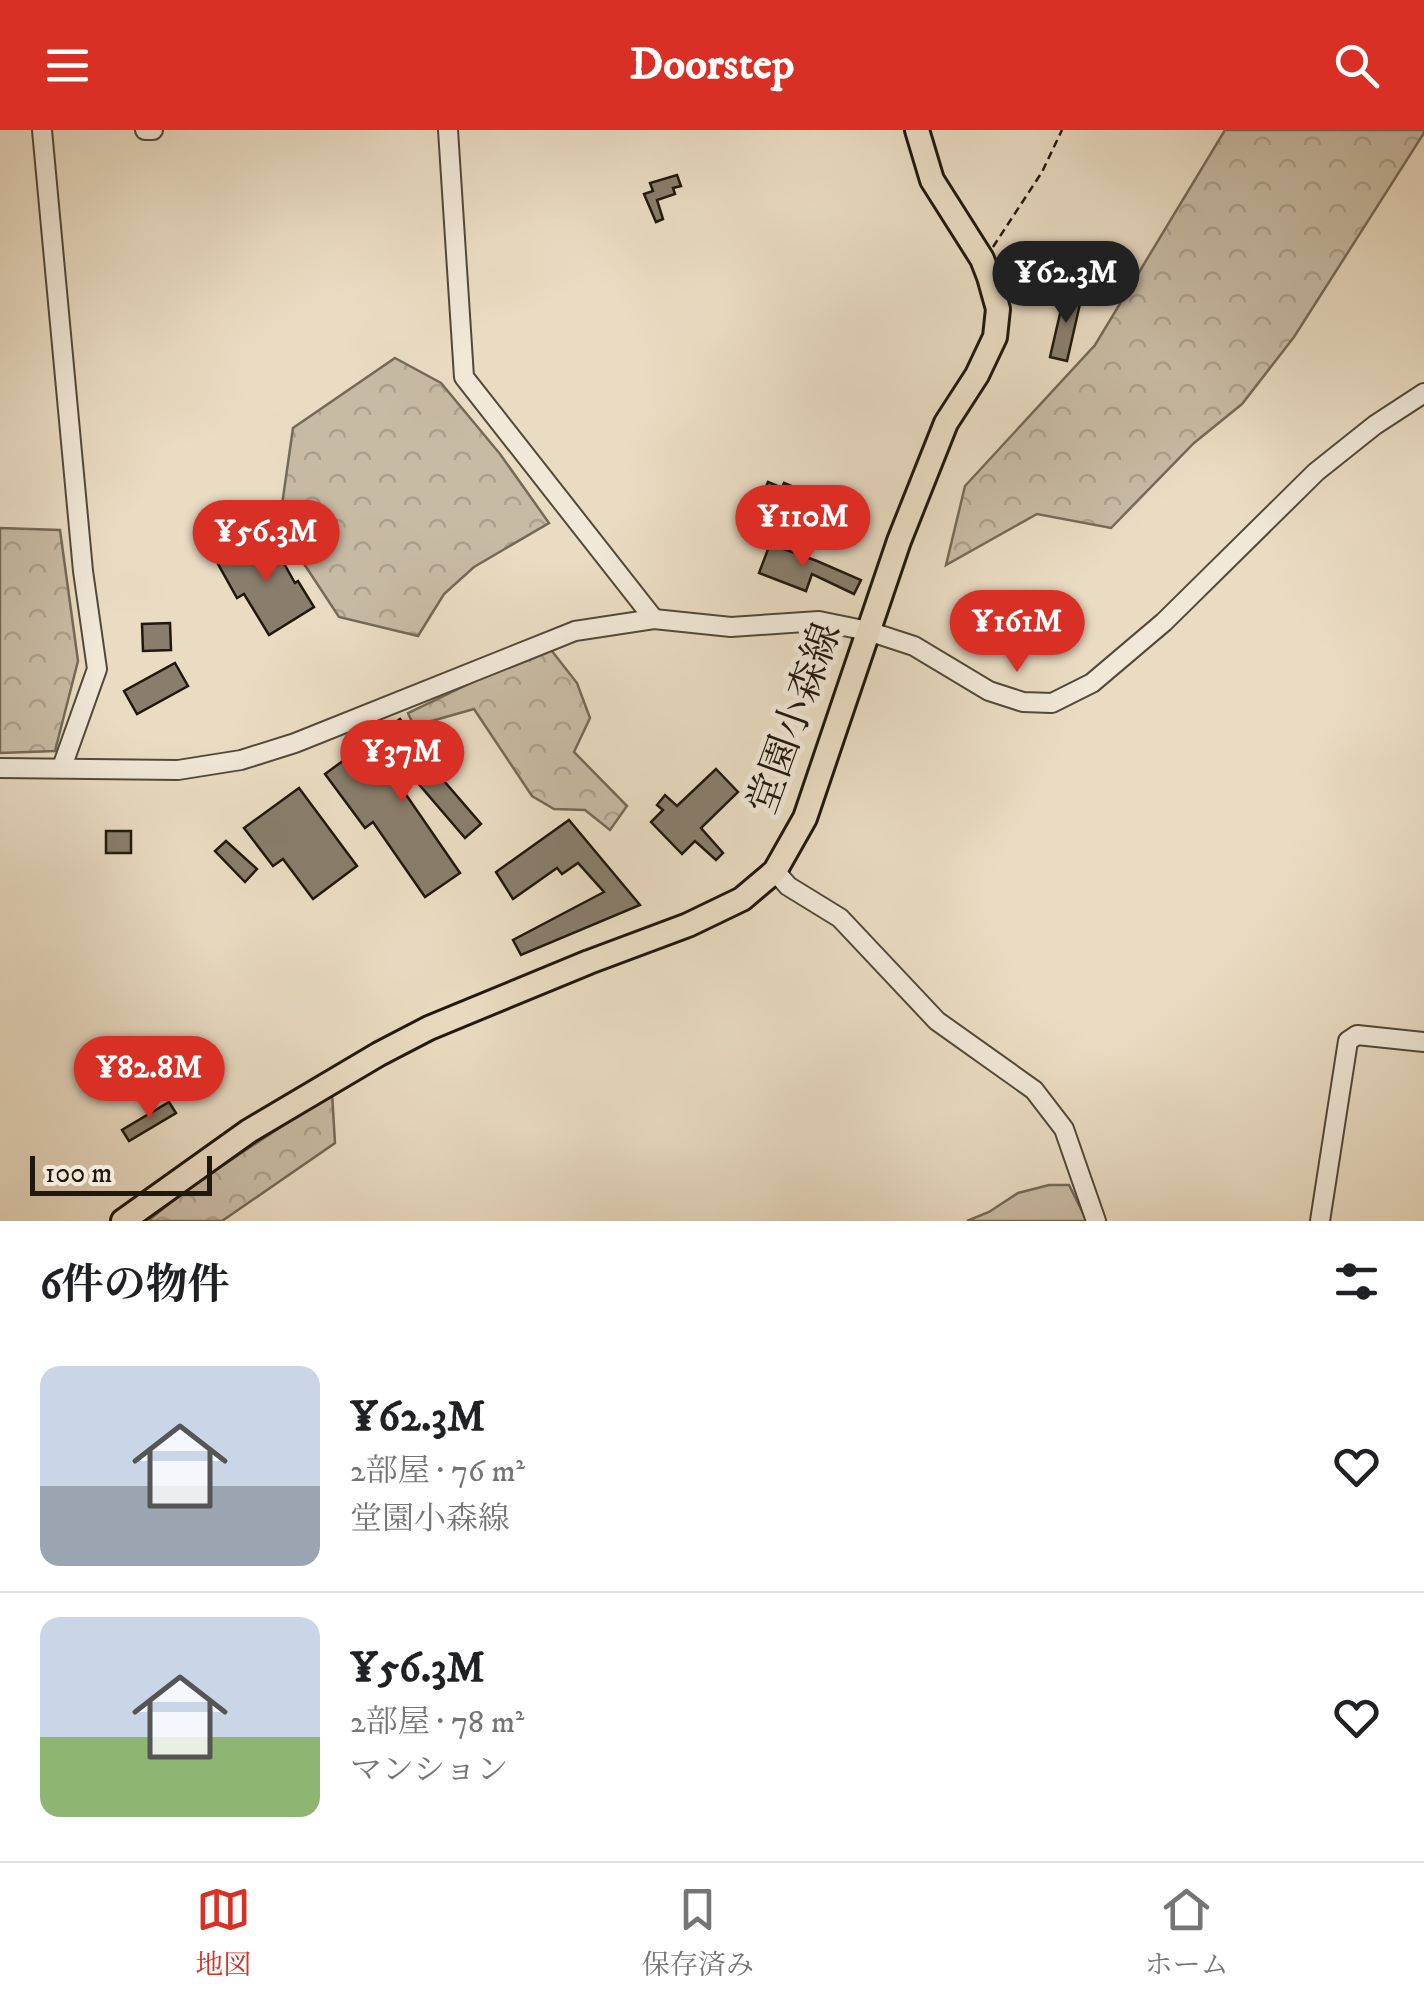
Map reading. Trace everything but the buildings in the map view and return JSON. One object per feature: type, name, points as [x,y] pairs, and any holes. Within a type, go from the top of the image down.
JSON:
[{"type":"main road","name":"堂園小森線","points":[[123,1221],[249,1131],[379,1054],[429,1028],[572,968],[688,925],[742,899],[775,871],[806,818],[899,541],[946,423],[977,375],[995,337],[998,309],[982,260],[932,180],[917,130]]},
{"type":"street","points":[[42,130],[83,571],[97,669],[62,767]]},
{"type":"street","points":[[448,130],[464,377],[654,619]]},
{"type":"street","points":[[0,768],[178,770],[242,760],[296,743],[545,641],[575,631],[654,619],[730,626],[819,621],[868,631],[914,646],[990,691],[1023,702],[1052,702],[1092,683],[1164,622],[1316,472],[1424,392]]},
{"type":"street","points":[[775,871],[788,886],[840,918],[937,1021],[1034,1090],[1064,1129],[1096,1221]]},
{"type":"street","points":[[1320,1221],[1348,1042],[1357,1035],[1424,1042]]},
{"type":"path","points":[[982,260],[1008,228],[1062,130]]},
{"type":"green space","points":[[1225,130],[1424,133],[1294,337],[1242,404],[1194,443],[1111,528],[1037,514],[946,565],[965,486],[1095,345]]},
{"type":"green space","points":[[395,358],[441,383],[500,454],[549,523],[474,567],[444,594],[418,636],[339,617],[279,526],[293,428]]},
{"type":"green space","points":[[0,528],[60,530],[78,661],[55,751],[0,753]]},
{"type":"green space","points":[[548,646],[577,683],[590,718],[574,752],[627,806],[610,830],[585,810],[554,809],[532,796],[474,709],[414,726],[408,713]]},
{"type":"green space","points":[[332,1093],[335,1143],[222,1221],[148,1221],[187,1189]]},
{"type":"green space","points":[[1049,1185],[1069,1185],[1087,1221],[967,1221],[1018,1193]]}]
